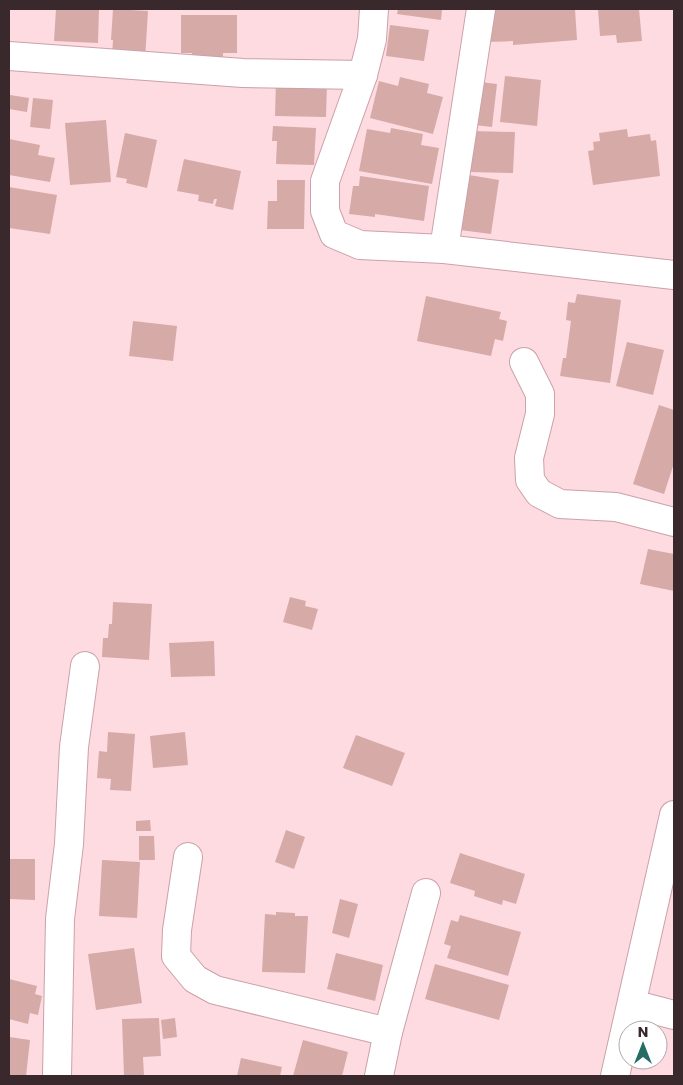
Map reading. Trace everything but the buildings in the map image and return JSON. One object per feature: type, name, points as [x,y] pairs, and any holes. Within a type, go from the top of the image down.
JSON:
[{"type":"street","points":[[374,9],[372,39],[363,75],[325,181],[325,211],[334,234],[360,245],[444,249],[674,275]]},
{"type":"street","points":[[444,249],[480,9]]},
{"type":"street","points":[[9,56],[243,73],[363,75]]},
{"type":"street","points":[[524,362],[540,394],[540,414],[529,458],[530,480],[539,493],[560,504],[616,507],[674,522]]},
{"type":"street","points":[[57,1076],[60,919],[69,844],[74,747],[86,666]]},
{"type":"street","points":[[615,1076],[674,815]]},
{"type":"street","points":[[188,857],[176,956],[195,979],[215,990],[388,1032]]},
{"type":"street","points":[[378,1076],[426,893]]},
{"type":"street","points":[[632,1004],[674,1015]]}]
